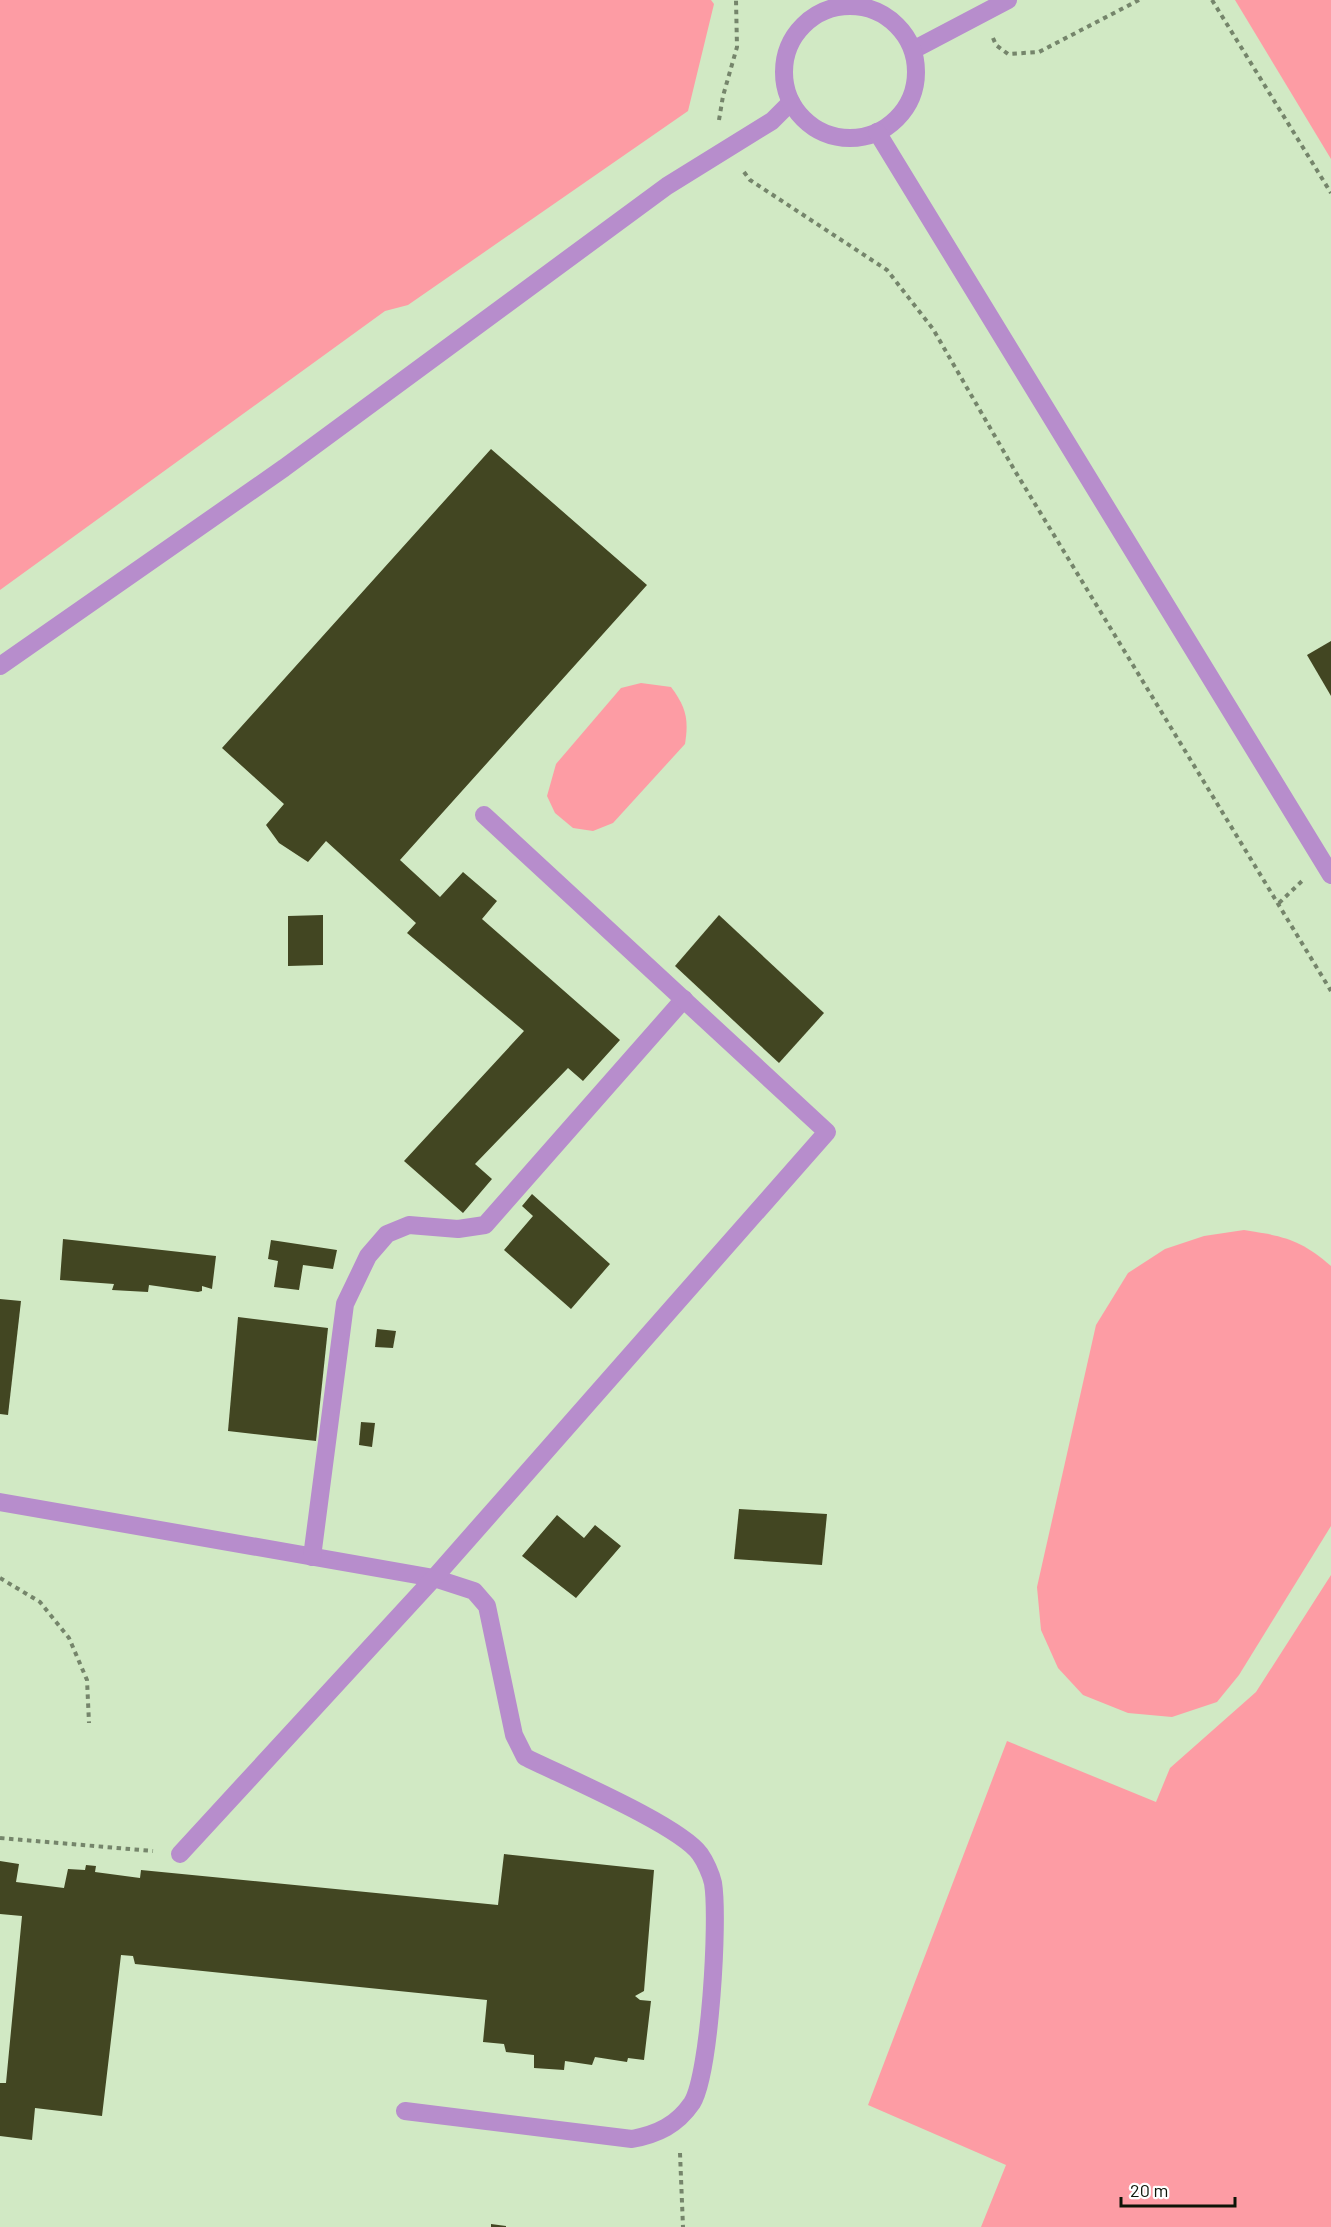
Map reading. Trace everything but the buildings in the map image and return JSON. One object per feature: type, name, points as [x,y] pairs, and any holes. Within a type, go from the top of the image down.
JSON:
[{"type":"street","points":[[913,50],[1008,0]]},
{"type":"street","points":[[854,5],[873,9],[890,19],[904,33],[913,50],[917,69],[914,89],[906,106],[894,121],[877,132],[858,138],[838,137],[819,130],[803,118],[791,102],[784,83],[784,63],[789,44],[811,7],[854,5]]},
{"type":"street","points":[[0,666],[284,468],[667,186],[772,121],[791,102]]},
{"type":"street","points":[[877,132],[1328,863]]},
{"type":"street","points":[[180,1854],[434,1578],[827,1132],[484,815]]},
{"type":"street","points":[[312,1557],[345,1304],[368,1256],[387,1234],[410,1225],[458,1229],[485,1225],[684,999]]},
{"type":"street","points":[[0,1502],[434,1578],[474,1591],[487,1606],[514,1735],[525,1757],[666,1828],[699,1853],[713,1881],[717,1937],[701,2075],[692,2102],[673,2124],[655,2134],[632,2139],[405,2111]]},
{"type":"path","points":[[736,0],[737,47],[719,117],[727,148],[750,180],[887,270],[933,329],[1014,471],[1331,991]]},
{"type":"path","points":[[981,13],[996,45],[1008,54],[1040,52],[1139,0]]},
{"type":"path","points":[[1212,0],[1331,193]]},
{"type":"path","points":[[0,1578],[40,1602],[69,1638],[87,1680],[89,1723]]},
{"type":"path","points":[[0,1838],[180,1854]]},
{"type":"path","points":[[679,2117],[683,2227]]},
{"type":"shaded area","points":[[0,0],[711,0],[714,4],[688,111],[408,305],[385,311],[0,590]]},
{"type":"shaded area","points":[[1235,0],[1331,0],[1331,159]]},
{"type":"shaded area","points":[[641,683],[671,687],[685,714],[687,727],[685,744],[613,823],[593,831],[573,828],[555,813],[547,796],[556,764],[621,688]]},
{"type":"shaded area","points":[[1244,1230],[1270,1234],[1300,1244],[1331,1266],[1331,1526],[1239,1675],[1217,1702],[1172,1717],[1128,1713],[1083,1695],[1058,1668],[1041,1630],[1037,1587],[1096,1325],[1128,1273],[1165,1249],[1204,1236]]},
{"type":"shaded area","points":[[1331,1575],[1331,2227],[981,2227],[1006,2165],[868,2105],[1007,1741],[1156,1802],[1170,1768],[1256,1692]]}]
